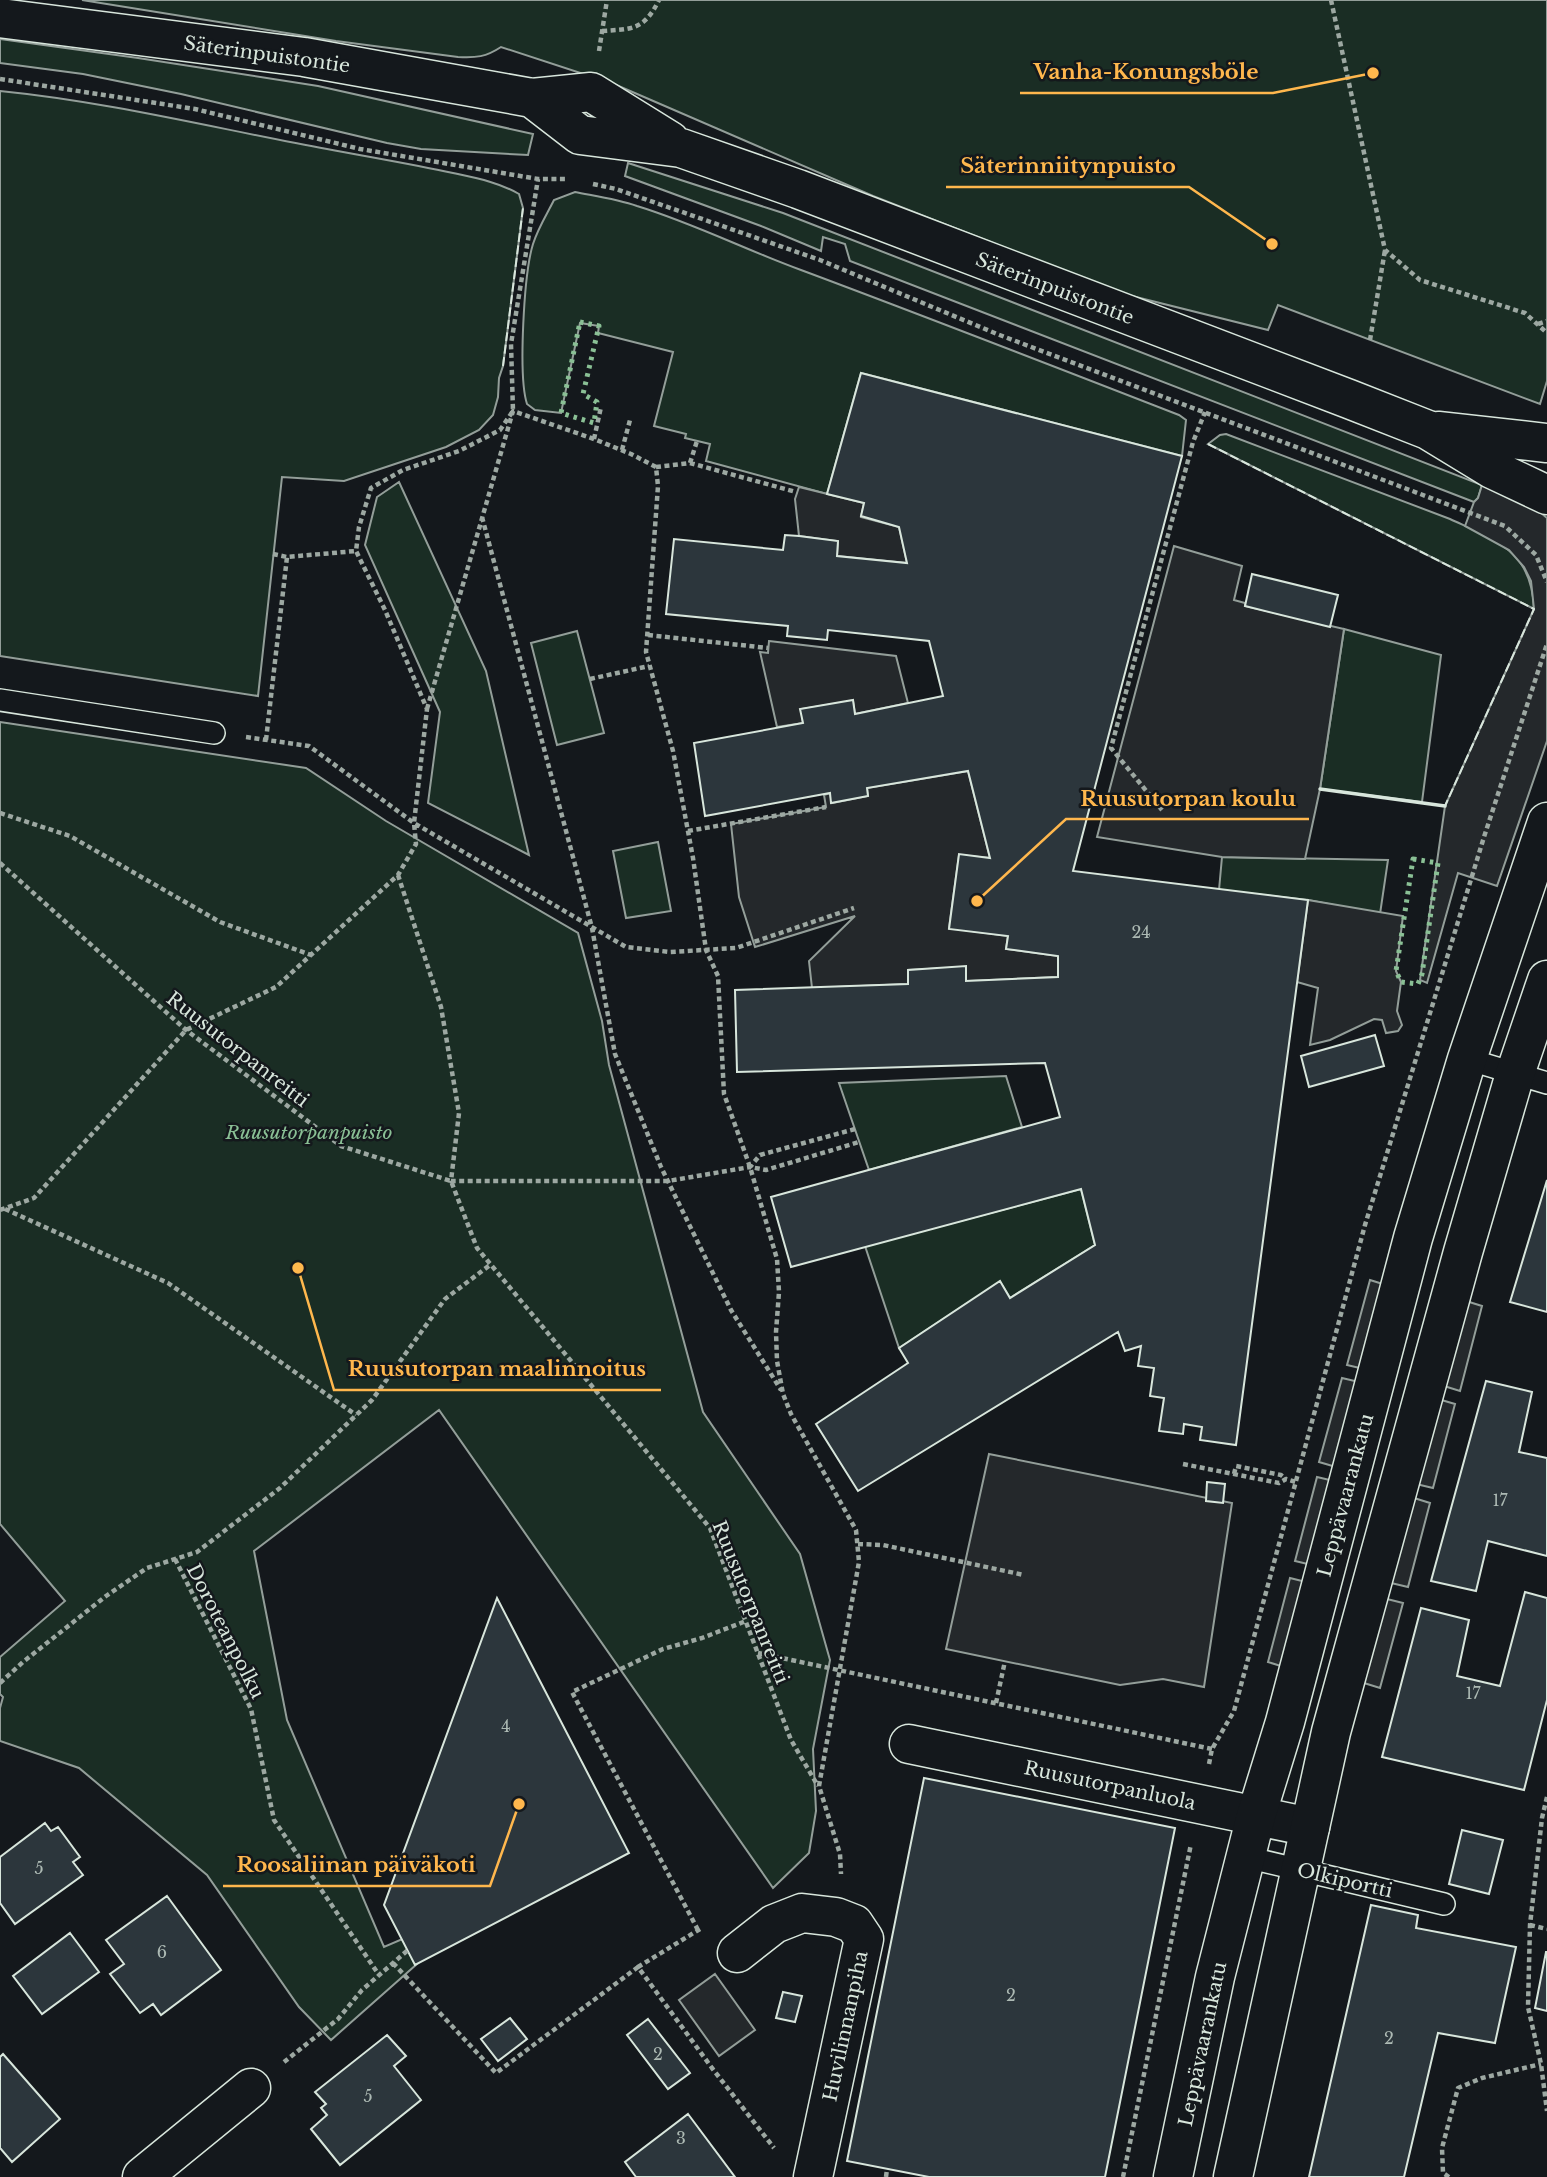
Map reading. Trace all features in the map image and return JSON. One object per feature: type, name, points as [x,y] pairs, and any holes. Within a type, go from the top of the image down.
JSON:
[{"type":"main road","name":"Säterinpuistontie","points":[[0,18],[304,57],[532,99],[580,135],[681,148],[799,189],[1427,430],[1492,468],[1547,495]]},
{"type":"main road","name":"Säterinpuistontie","points":[[1427,430],[1547,443]]},
{"type":"main road","name":"Leppävaarankatu","points":[[1173,2177],[1215,1977],[1256,1816],[1285,1722],[1413,1238],[1467,1059],[1547,822]]},
{"type":"main road","points":[[1233,2177],[1331,1732],[1463,1252],[1531,1078],[1547,980]]},
{"type":"main road","name":"Ruusutorpanluola","points":[[909,1744],[1310,1826]]},
{"type":"main road","name":"Huvilinnanpiha","points":[[737,1953],[774,1924],[802,1913],[836,1917],[854,1924],[864,1939],[813,2177]]},
{"type":"main road","points":[[142,2177],[251,2088]]},
{"type":"lane","points":[[0,700],[214,733]]},
{"type":"lane","points":[[1467,1059],[1531,1078]]},
{"type":"lane","name":"Olkiportti","points":[[1246,1857],[1444,1904]]},
{"type":"path","points":[[602,31],[634,29],[643,24],[659,0]]},
{"type":"path","points":[[1331,0],[1385,250],[1370,340]]},
{"type":"path","points":[[0,79],[195,109],[360,149],[538,179],[569,178]]},
{"type":"path","points":[[2,1209],[34,1198],[186,1030],[276,987],[398,875],[416,844],[414,823],[427,709],[513,411],[511,344],[538,179]]},
{"type":"path","points":[[581,181],[616,189],[820,260],[997,334],[1505,526],[1536,555],[1547,582]]},
{"type":"path","points":[[1385,250],[1420,281],[1525,313],[1547,333]]},
{"type":"path","points":[[1537,324],[1547,321]]},
{"type":"path","points":[[594,439],[601,407]]},
{"type":"path","points":[[513,411],[594,439],[656,467],[690,463],[796,492]]},
{"type":"path","points":[[427,709],[385,610],[356,551],[359,527],[371,488],[403,470],[459,451],[500,430],[513,411]]},
{"type":"path","points":[[1162,810],[1111,748],[1193,442],[1205,412]]},
{"type":"path","points":[[622,450],[630,420]]},
{"type":"path","points":[[690,463],[697,441]]},
{"type":"path","points":[[656,467],[658,486],[646,652],[673,751],[706,950],[718,976],[724,1094],[750,1167],[776,1259],[779,1292],[777,1361],[783,1394]]},
{"type":"path","points":[[482,516],[592,928],[615,1054],[668,1181],[731,1310],[783,1394],[791,1414],[856,1530],[859,1562],[819,1786],[840,1854],[842,1886]]},
{"type":"path","points":[[273,554],[287,557],[356,551]]},
{"type":"path","points":[[267,740],[287,557]]},
{"type":"path","points":[[648,635],[768,648]]},
{"type":"path","points":[[590,679],[649,666]]},
{"type":"path","points":[[214,733],[309,746],[414,823],[626,947],[670,951],[736,948],[854,908]]},
{"type":"path","points":[[688,831],[826,807]]},
{"type":"path","points":[[0,813],[69,836],[220,922],[311,955]]},
{"type":"path","name":"Ruusutorpanreitti","points":[[0,863],[186,1030],[341,1146],[451,1181],[477,1248],[710,1528],[791,1740],[819,1786]]},
{"type":"path","points":[[398,875],[441,1007],[459,1113],[451,1181],[668,1181],[750,1167],[766,1170],[859,1142]]},
{"type":"path","points":[[750,1167],[760,1155],[855,1129]]},
{"type":"path","points":[[2,1209],[168,1283],[356,1415]]},
{"type":"path","points":[[0,1683],[106,1596],[147,1568],[197,1552],[280,1488],[372,1400],[445,1299],[490,1265]]},
{"type":"path","points":[[1183,1464],[1279,1483],[1286,1479],[1296,1482]]},
{"type":"path","points":[[858,1544],[883,1545],[1024,1575]]},
{"type":"path","name":"Doroteanpolku","points":[[175,1559],[251,1709],[274,1820],[379,1975]]},
{"type":"path","points":[[393,1963],[496,2073],[638,1967],[698,1930],[572,1692],[663,1649],[746,1621]]},
{"type":"path","points":[[758,1653],[1212,1749]]},
{"type":"path","points":[[996,1703],[1005,1661]]},
{"type":"path","points":[[1547,1797],[1542,1818],[1530,1925],[1528,2007],[1541,2064],[1547,2111]]},
{"type":"path","points":[[1542,1818],[1547,1812]]},
{"type":"path","points":[[1530,1925],[1547,1929]]},
{"type":"path","points":[[251,2088],[338,2019],[362,1990],[408,1950]]},
{"type":"path","points":[[638,1967],[778,2153]]},
{"type":"path","points":[[1449,2177],[1443,2173],[1442,2148],[1458,2088],[1482,2078],[1541,2064]]},
{"type":"path","points":[[886,2177],[887,2169]]},
{"type":"green space","points":[[82,0],[1547,0],[1547,381],[1540,404],[1278,305],[1268,330],[1120,293],[873,196],[614,84],[501,47],[481,56],[458,57],[336,41]]},
{"type":"green space","points":[[0,39],[318,86],[533,134],[528,155],[421,149],[387,143],[181,94],[83,74],[0,63]]},
{"type":"green space","points":[[0,91],[123,109],[422,167],[487,181],[519,194],[523,208],[503,366],[493,415],[479,430],[446,447],[344,481],[282,477],[258,696],[0,656]]},
{"type":"green space","points":[[628,163],[783,213],[1482,485],[1478,498],[1474,502],[850,261],[845,244],[823,237],[821,251],[625,176]]},
{"type":"green space","points":[[575,192],[622,201],[679,220],[780,262],[1179,415],[1186,420],[1182,456],[861,373],[827,494],[706,461],[710,444],[685,438],[686,434],[654,426],[673,352],[598,333],[599,326],[580,323],[561,413],[535,410],[527,404],[523,371],[523,324],[530,258],[537,232],[554,200]]},
{"type":"green space","points":[[1226,434],[1483,534],[1509,550],[1519,561],[1532,589],[1534,609],[1208,444]]},
{"type":"green space","points":[[399,482],[486,671],[529,855],[428,803],[440,712],[365,545],[377,497]]},
{"type":"green space","points":[[1344,629],[1441,655],[1422,802],[1320,789]]},
{"type":"green space","points":[[577,631],[604,733],[557,745],[531,643]]},
{"type":"green space","name":"Ruusutorpanpuisto","points":[[0,722],[306,768],[386,821],[578,933],[602,1021],[609,1065],[703,1412],[800,1554],[830,1660],[813,1749],[816,1811],[809,1853],[773,1888],[439,1410],[254,1551],[287,1720],[384,1947],[414,1934],[426,1956],[331,2040],[299,2007],[207,1875],[79,1768],[0,1741],[0,1708],[3,1697],[0,1694],[0,1657],[65,1601],[0,1524]]},
{"type":"green space","points":[[658,842],[671,911],[626,918],[613,851]]},
{"type":"green space","points":[[1222,857],[1388,860],[1380,914],[1308,900],[1219,890]]},
{"type":"green space","points":[[1006,1076],[1022,1127],[869,1170],[839,1083]]},
{"type":"green space","points":[[1081,1189],[1095,1245],[1010,1298],[1000,1282],[899,1348],[865,1246]]},
{"type":"shaded area","points":[[1482,485],[1534,507],[1547,518],[1547,741],[1497,886],[1458,873],[1427,983],[1420,980],[1445,806],[1534,609],[1531,581],[1524,567],[1509,550],[1465,526]]},
{"type":"shaded area","points":[[799,487],[864,503],[861,517],[899,527],[907,563],[837,556],[838,541],[799,536],[795,499]]},
{"type":"shaded area","points":[[1174,546],[1242,566],[1234,600],[1245,603],[1245,606],[1344,629],[1320,789],[1305,859],[1222,857],[1097,837]]},
{"type":"shaded area","points":[[769,641],[896,656],[908,703],[855,714],[853,701],[801,709],[803,723],[777,727],[760,652],[768,653]]},
{"type":"shaded area","points":[[968,771],[990,858],[959,855],[949,928],[1008,936],[1006,949],[1058,956],[1058,977],[966,981],[966,967],[908,970],[908,984],[812,988],[809,961],[855,916],[755,947],[739,897],[731,824],[826,807],[824,795],[830,793],[832,803],[868,796],[867,788]]},
{"type":"shaded area","points":[[1308,900],[1403,916],[1396,971],[1401,982],[1397,1011],[1402,1025],[1398,1031],[1386,1033],[1382,1020],[1374,1019],[1330,1040],[1310,1045],[1318,988],[1297,982]]},
{"type":"shaded area","points":[[1370,1280],[1386,1285],[1364,1369],[1347,1365]]},
{"type":"shaded area","points":[[1466,1301],[1482,1306],[1460,1391],[1444,1386]]},
{"type":"shaded area","points":[[1342,1378],[1359,1382],[1336,1467],[1319,1462]]},
{"type":"shaded area","points":[[1438,1399],[1455,1404],[1433,1488],[1416,1484]]},
{"type":"shaded area","points":[[989,1454],[1232,1503],[1204,1687],[1163,1679],[1120,1685],[946,1649]]},
{"type":"shaded area","points":[[1317,1477],[1334,1481],[1312,1565],[1295,1561]]},
{"type":"shaded area","points":[[1414,1498],[1430,1503],[1408,1587],[1391,1583]]},
{"type":"shaded area","points":[[1290,1578],[1306,1582],[1284,1667],[1268,1662]]},
{"type":"shaded area","points":[[1387,1599],[1403,1603],[1380,1688],[1364,1683]]},
{"type":"shaded area","points":[[715,1974],[755,2030],[719,2056],[679,2000]]},
{"type":"building","points":[[861,373],[1182,456],[1073,871],[1308,900],[1236,1445],[1200,1440],[1202,1427],[1184,1424],[1183,1434],[1159,1431],[1164,1398],[1150,1396],[1154,1368],[1138,1366],[1141,1346],[1125,1351],[1118,1332],[858,1491],[816,1424],[908,1363],[899,1348],[1000,1281],[1010,1298],[1095,1245],[1081,1189],[791,1267],[771,1197],[1060,1117],[1045,1063],[737,1072],[735,990],[908,984],[908,970],[966,966],[966,981],[1058,977],[1058,956],[1006,949],[1008,936],[949,929],[959,854],[990,858],[968,771],[867,788],[868,796],[831,803],[830,793],[705,816],[694,743],[803,723],[800,709],[853,700],[855,714],[943,696],[929,641],[828,630],[827,640],[787,636],[788,626],[666,614],[674,539],[783,550],[785,535],[799,536],[838,541],[837,556],[907,563],[899,527],[861,516],[864,503],[827,494]]},
{"type":"building","points":[[1252,574],[1338,595],[1330,627],[1245,606]]},
{"type":"building","points":[[1375,1035],[1384,1066],[1309,1087],[1301,1056]]},
{"type":"building","points":[[1547,1180],[1547,1312],[1510,1302]]},
{"type":"building","points":[[1486,1381],[1532,1392],[1519,1452],[1547,1458],[1547,1556],[1488,1541],[1476,1591],[1431,1581]]},
{"type":"building","points":[[1207,1482],[1225,1484],[1223,1503],[1206,1501]]},
{"type":"building","points":[[1525,1592],[1547,1598],[1547,1700],[1524,1790],[1382,1757],[1421,1608],[1469,1620],[1457,1676],[1500,1686]]},
{"type":"building","points":[[497,1598],[629,1853],[415,1965],[384,1905]]},
{"type":"building","points":[[924,1778],[1175,1828],[1105,2177],[929,2177],[847,2161]]},
{"type":"building","points":[[45,1823],[51,1831],[58,1827],[80,1857],[73,1862],[83,1875],[15,1924],[0,1903],[0,1857]]},
{"type":"building","points":[[1462,1830],[1503,1840],[1489,1894],[1449,1884]]},
{"type":"building","points":[[167,1896],[221,1970],[161,2015],[153,2004],[140,2013],[110,1974],[124,1964],[106,1940]]},
{"type":"building","points":[[1371,1905],[1418,1915],[1416,1928],[1516,1947],[1495,2043],[1438,2033],[1404,2177],[1309,2177]]},
{"type":"building","points":[[70,1933],[99,1972],[42,2014],[13,1976]]},
{"type":"building","points":[[1547,1952],[1547,2011],[1535,2008]]},
{"type":"building","points":[[783,1992],[802,1996],[795,2022],[776,2018]]},
{"type":"building","points":[[510,2018],[527,2039],[498,2061],[481,2039]]},
{"type":"building","points":[[648,2019],[690,2073],[668,2089],[627,2035]]},
{"type":"building","points":[[387,2035],[406,2056],[394,2066],[421,2100],[340,2165],[311,2129],[327,2115],[321,2108],[326,2104],[315,2092]]},
{"type":"building","points":[[3,2054],[60,2119],[12,2162],[0,2148],[0,2057]]},
{"type":"building","points":[[688,2114],[735,2177],[636,2177],[625,2162]]},
{"type":"hedge","points":[[580,322],[599,326],[583,394],[597,402],[594,423],[561,413],[580,322]]},
{"type":"hedge","points":[[1413,859],[1438,863],[1422,974],[1418,984],[1401,982],[1396,971],[1413,859]]},
{"type":"fence","points":[[503,366],[523,208]]},
{"type":"fence","points":[[1208,444],[1534,609],[1445,806]]},
{"type":"wall","points":[[1320,789],[1445,806]]},
{"type":"place","name":"Vanha-Konungsböle","points":[[1373,73]]},
{"type":"place","name":"Säterinniitynpuisto","points":[[1272,244]]},
{"type":"place","name":"Ruusutorpan koulu","points":[[977,901]]},
{"type":"place","name":"Ruusutorpan maalinnoitus","points":[[298,1268]]},
{"type":"place","name":"Roosaliinan päiväkoti","points":[[519,1804]]}]
